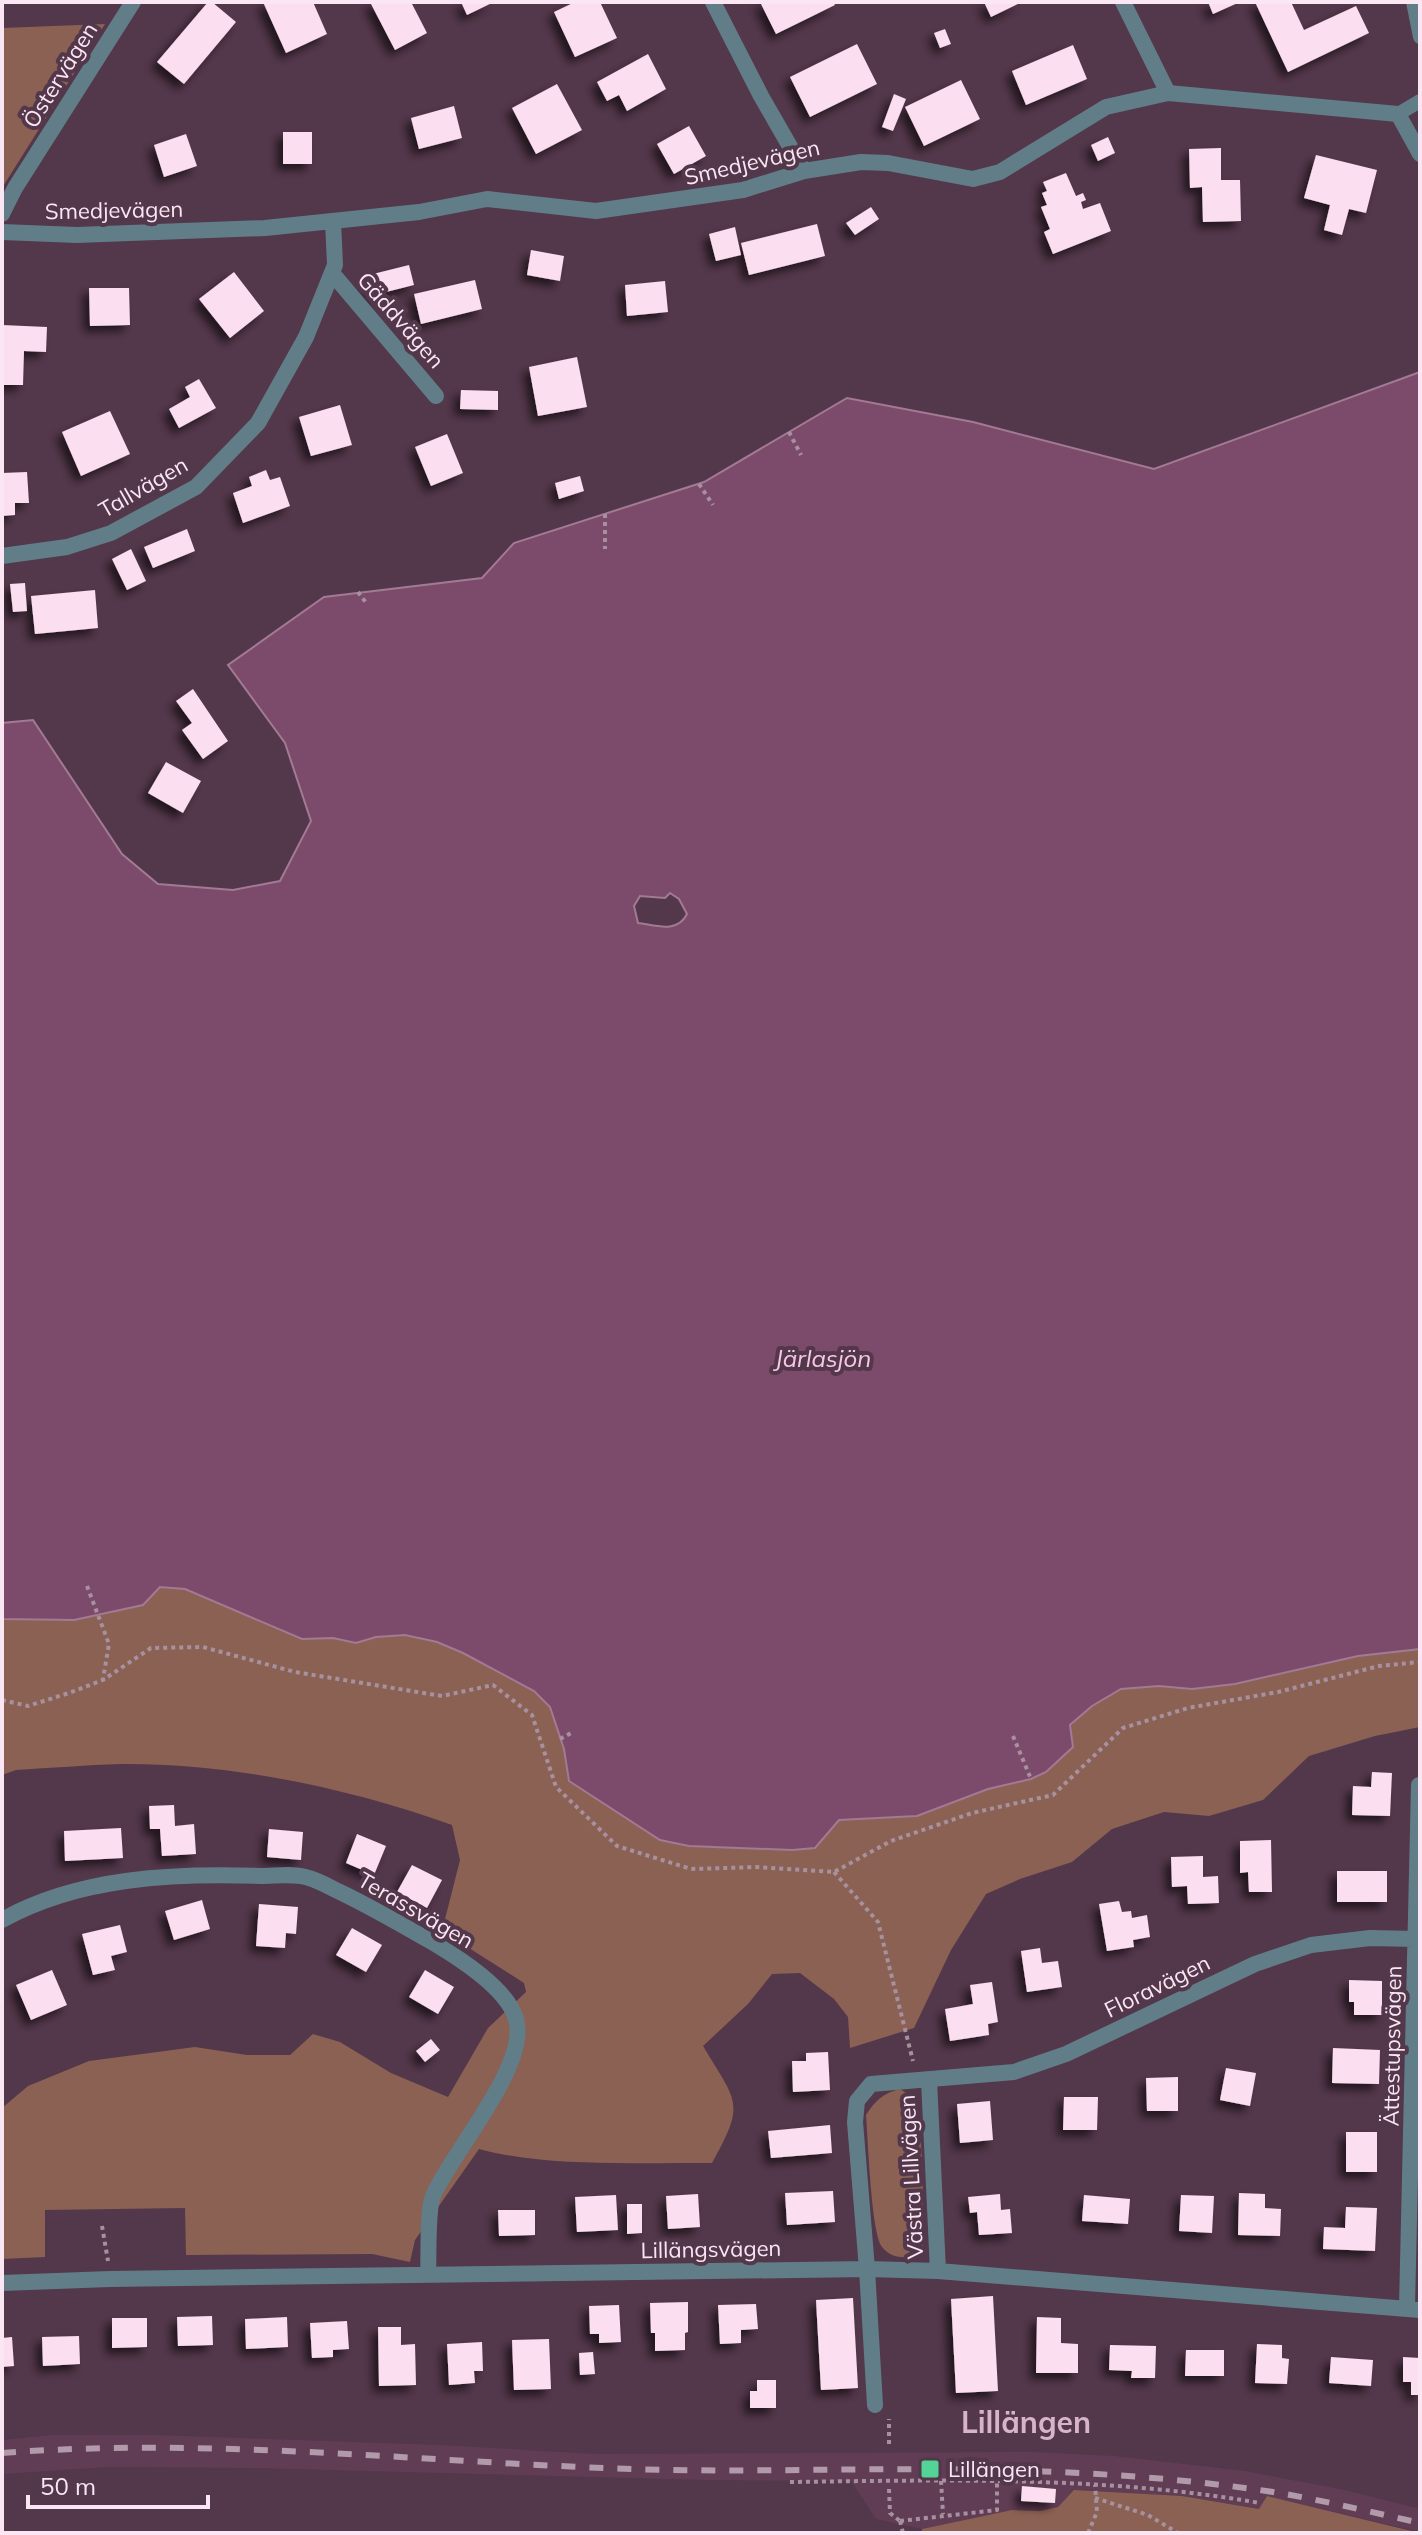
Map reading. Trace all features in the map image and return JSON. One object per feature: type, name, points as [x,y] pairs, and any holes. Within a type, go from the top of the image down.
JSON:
[{"type":"street","name":"Östervägen","points":[[2,214],[15,188],[133,2]]},
{"type":"street","points":[[713,2],[804,171]]},
{"type":"street","points":[[1123,2],[1168,93]]},
{"type":"street","name":"Smedjevägen","points":[[2,232],[77,235],[265,228],[419,212],[487,199],[596,211],[743,190],[804,171],[861,162],[888,163],[973,179],[1000,172],[1106,107],[1168,93],[1398,114]]},
{"type":"street","points":[[1398,114],[1420,154]]},
{"type":"street","name":"Tallvägen","points":[[2,556],[67,547],[111,533],[196,487],[258,423],[306,337],[335,265],[333,221]]},
{"type":"street","name":"Gäddvägen","points":[[332,273],[436,396]]},
{"type":"street","name":"Ättestupsvägen","points":[[1414,2308],[1415,1939],[1419,1785]]},
{"type":"street","name":"Terassvägen","points":[[2,1920],[31,1905],[61,1895],[125,1881],[228,1875],[307,1877],[373,1909],[468,1964],[504,1998],[516,2018],[517,2031],[493,2102],[462,2143],[431,2199],[428,2275]]},
{"type":"street","name":"Floravägen","points":[[875,2405],[855,2122],[857,2101],[871,2084],[1014,2072],[1066,2054],[1255,1964],[1311,1945],[1370,1938],[1415,1939]]},
{"type":"street","name":"Västra Lillvägen","points":[[924,2080],[938,2271]]},
{"type":"street","name":"Lillängsvägen","points":[[2,2283],[867,2269],[938,2271],[1414,2308]]},
{"type":"lane","points":[[1413,2],[1420,37]]},
{"type":"lane","points":[[1398,114],[1420,101]]},
{"type":"path","points":[[789,432],[801,455]]},
{"type":"path","points":[[699,484],[713,505]]},
{"type":"path","points":[[605,514],[605,549]]},
{"type":"path","points":[[358,592],[367,604]]},
{"type":"path","points":[[87,1586],[109,1644],[103,1680]]},
{"type":"path","points":[[2,1700],[28,1706],[103,1680],[151,1648],[203,1647],[295,1672],[442,1696],[493,1685],[532,1715],[556,1787],[617,1846],[691,1869],[757,1867],[834,1872],[904,1836],[972,1813],[1053,1795],[1123,1728],[1188,1708],[1278,1692],[1379,1666],[1420,1662]]},
{"type":"path","points":[[560,1739],[573,1732]]},
{"type":"path","points":[[1013,1736],[1031,1779]]},
{"type":"path","points":[[834,1872],[878,1922],[924,2080]]},
{"type":"path","points":[[102,2226],[110,2279]]},
{"type":"path","points":[[889,2433],[889,2444]]},
{"type":"path","points":[[790,2482],[941,2481],[1095,2485],[1260,2503]]},
{"type":"path","points":[[941,2481],[943,2514]]},
{"type":"path","points":[[900,2521],[997,2510],[997,2482]]},
{"type":"path","points":[[1088,2533],[1095,2522],[1095,2485]]},
{"type":"path","points":[[889,2489],[890,2513],[900,2521],[903,2533]]},
{"type":"path","points":[[1095,2498],[1148,2515],[1178,2533]]},
{"type":"shaded area","points":[[105,24],[2,188],[2,28]]},
{"type":"shaded area","points":[[159,1587],[185,1589],[302,1639],[333,1638],[356,1643],[376,1637],[405,1635],[437,1642],[463,1653],[536,1692],[550,1707],[564,1749],[569,1781],[660,1840],[689,1846],[815,1848],[839,1820],[918,1816],[988,1789],[1031,1779],[1080,1716],[1105,1697],[1130,1687],[1210,1687],[1341,1659],[1420,1649],[1420,1727],[1375,1736],[1309,1756],[1263,1800],[1209,1816],[1164,1812],[1112,1829],[1072,1862],[986,1894],[951,1950],[914,2028],[850,2048],[848,2017],[834,1999],[800,1973],[772,1974],[748,2004],[703,2046],[724,2080],[733,2103],[730,2127],[712,2163],[564,2162],[479,2149],[415,2240],[410,2262],[372,2254],[186,2255],[185,2208],[45,2210],[45,2257],[2,2259],[2,2108],[28,2086],[89,2061],[195,2047],[247,2055],[290,2055],[313,2034],[340,2042],[391,2073],[448,2097],[488,2028],[526,1992],[524,1983],[442,1931],[460,1860],[452,1825],[331,1789],[204,1768],[121,1764],[16,1770],[2,1775],[2,1619],[74,1620],[143,1605]]},
{"type":"shaded area","points":[[900,2089],[910,2096],[915,2108],[922,2171],[923,2253],[907,2257],[886,2251],[878,2238],[866,2115],[880,2098]]},
{"type":"shaded area","points":[[53,2435],[156,2435],[596,2454],[1032,2452],[1115,2456],[1245,2471],[1349,2491],[1420,2509],[1420,2532],[1267,2496],[1260,2509],[1182,2496],[1075,2490],[1058,2507],[1041,2511],[1012,2510],[922,2529],[876,2519],[851,2481],[255,2468],[109,2467],[2,2474],[2,2440]]},
{"type":"shaded area","points":[[1074,2490],[1182,2496],[1259,2509],[1267,2496],[1420,2533],[922,2533],[922,2529],[1012,2510],[1040,2511],[1058,2507]]},
{"type":"water","name":"Järlasjön","points":[[1420,372],[1420,1649],[1358,1656],[1235,1684],[1192,1689],[1159,1686],[1121,1689],[1092,1706],[1070,1725],[1073,1747],[1046,1772],[1031,1779],[988,1789],[917,1816],[839,1820],[815,1848],[792,1850],[689,1846],[660,1840],[569,1781],[564,1749],[550,1707],[534,1691],[437,1642],[405,1635],[376,1637],[356,1643],[333,1638],[302,1639],[185,1589],[160,1587],[143,1605],[74,1620],[2,1619],[2,723],[33,720],[122,854],[158,884],[233,890],[280,881],[311,821],[285,743],[228,665],[324,597],[482,578],[514,543],[704,482],[847,398],[973,422],[1154,469]],"holes":[[[670,893],[679,899],[687,914],[678,924],[665,927],[638,923],[634,906],[640,896],[665,898]]]},
{"type":"building","points":[[208,2],[236,22],[184,84],[157,62]]},
{"type":"building","points":[[263,2],[313,2],[327,34],[286,53]]},
{"type":"building","points":[[370,2],[411,2],[427,33],[395,50]]},
{"type":"building","points":[[461,2],[494,2],[467,15]]},
{"type":"building","points":[[575,2],[600,2],[617,38],[575,57],[554,12]]},
{"type":"building","points":[[760,2],[833,2],[835,5],[776,34]]},
{"type":"building","points":[[984,2],[1022,2],[991,17]]},
{"type":"building","points":[[1208,2],[1240,2],[1213,14]]},
{"type":"building","points":[[1255,2],[1291,2],[1304,30],[1356,6],[1369,33],[1288,72]]},
{"type":"building","points":[[945,29],[951,44],[940,48],[934,33]]},
{"type":"building","points":[[857,44],[877,84],[810,117],[790,77]]},
{"type":"building","points":[[1073,45],[1087,79],[1026,105],[1012,71]]},
{"type":"building","points":[[648,54],[666,89],[627,111],[619,95],[607,101],[597,82]]},
{"type":"building","points":[[961,80],[980,119],[924,146],[905,107]]},
{"type":"building","points":[[557,84],[582,130],[536,154],[512,108]]},
{"type":"building","points":[[894,94],[906,99],[893,131],[882,127]]},
{"type":"building","points":[[454,106],[462,138],[419,149],[411,118]]},
{"type":"building","points":[[689,126],[706,156],[674,174],[657,144]]},
{"type":"building","points":[[283,132],[312,132],[312,164],[283,164]]},
{"type":"building","points":[[186,134],[197,166],[164,177],[154,145]]},
{"type":"building","points":[[1108,137],[1115,153],[1098,161],[1091,145]]},
{"type":"building","points":[[1221,148],[1221,180],[1240,180],[1241,221],[1203,222],[1202,187],[1190,188],[1189,149]]},
{"type":"building","points":[[1316,155],[1377,170],[1366,213],[1349,209],[1342,235],[1324,230],[1330,205],[1304,198]]},
{"type":"building","points":[[1066,173],[1076,196],[1083,193],[1086,200],[1081,202],[1083,209],[1100,203],[1111,231],[1053,254],[1044,232],[1050,229],[1041,207],[1047,205],[1042,193],[1047,191],[1043,182]]},
{"type":"building","points":[[871,207],[879,219],[855,235],[846,223]]},
{"type":"building","points":[[817,224],[825,256],[749,275],[741,243]]},
{"type":"building","points":[[735,227],[741,255],[716,261],[709,234]]},
{"type":"building","points":[[531,250],[564,256],[560,281],[527,275]]},
{"type":"building","points":[[409,265],[414,285],[374,295],[369,275]]},
{"type":"building","points":[[234,272],[264,311],[230,338],[199,299]]},
{"type":"building","points":[[475,280],[482,309],[421,324],[414,294]]},
{"type":"building","points":[[665,281],[668,312],[627,316],[625,285]]},
{"type":"building","points":[[89,288],[129,288],[130,325],[90,326]]},
{"type":"building","points":[[2,325],[47,327],[46,352],[24,351],[23,385],[2,385]]},
{"type":"building","points":[[577,357],[587,407],[538,416],[529,367]]},
{"type":"building","points":[[199,379],[216,408],[179,428],[169,409],[190,397],[185,387]]},
{"type":"building","points":[[461,390],[498,391],[498,410],[460,409]]},
{"type":"building","points":[[340,405],[352,445],[311,456],[299,417]]},
{"type":"building","points":[[110,411],[130,454],[81,476],[62,432]]},
{"type":"building","points":[[447,434],[463,473],[431,486],[415,447]]},
{"type":"building","points":[[266,470],[270,480],[280,477],[290,506],[243,523],[233,493],[252,486],[249,477]]},
{"type":"building","points":[[27,472],[29,503],[15,503],[15,515],[2,516],[2,473]]},
{"type":"building","points":[[580,476],[584,491],[559,499],[555,483]]},
{"type":"building","points":[[187,529],[195,551],[153,568],[144,547]]},
{"type":"building","points":[[131,549],[146,581],[127,590],[112,559]]},
{"type":"building","points":[[25,583],[27,611],[13,612],[10,584]]},
{"type":"building","points":[[95,590],[98,628],[35,634],[31,596]]},
{"type":"building","points":[[193,689],[228,741],[203,759],[182,730],[192,723],[176,701]]},
{"type":"building","points":[[166,762],[201,781],[183,813],[148,793]]},
{"type":"building","points":[[1372,1772],[1392,1773],[1390,1816],[1352,1815],[1353,1786],[1371,1787]]},
{"type":"building","points":[[174,1805],[175,1826],[194,1824],[196,1854],[162,1856],[160,1829],[150,1829],[149,1806]]},
{"type":"building","points":[[121,1828],[123,1858],[65,1861],[64,1831]]},
{"type":"building","points":[[269,1829],[303,1832],[301,1860],[267,1857]]},
{"type":"building","points":[[357,1834],[386,1846],[374,1875],[346,1863]]},
{"type":"building","points":[[1271,1840],[1272,1892],[1249,1892],[1248,1872],[1240,1873],[1240,1841]]},
{"type":"building","points":[[1203,1856],[1203,1877],[1218,1876],[1219,1903],[1188,1904],[1187,1886],[1172,1887],[1171,1857]]},
{"type":"building","points":[[412,1865],[442,1880],[427,1908],[397,1892]]},
{"type":"building","points":[[1337,1871],[1387,1871],[1387,1902],[1337,1902]]},
{"type":"building","points":[[202,1900],[210,1929],[174,1940],[165,1911]]},
{"type":"building","points":[[1119,1901],[1122,1912],[1131,1911],[1132,1918],[1147,1915],[1150,1937],[1133,1940],[1134,1947],[1107,1951],[1099,1904]]},
{"type":"building","points":[[259,1904],[298,1907],[296,1934],[286,1933],[285,1948],[256,1946]]},
{"type":"building","points":[[120,1925],[127,1952],[111,1956],[115,1970],[93,1975],[82,1934]]},
{"type":"building","points":[[352,1928],[382,1945],[366,1972],[336,1955]]},
{"type":"building","points":[[1040,1948],[1042,1963],[1058,1961],[1062,1987],[1027,1992],[1021,1951]]},
{"type":"building","points":[[52,1970],[67,2005],[31,2020],[16,1985]]},
{"type":"building","points":[[425,1970],[454,1987],[438,2014],[409,1997]]},
{"type":"building","points":[[1349,1980],[1382,1981],[1382,2015],[1354,2015],[1354,2002],[1349,2002]]},
{"type":"building","points":[[992,1982],[998,2022],[988,2024],[989,2035],[950,2041],[945,2009],[973,2004],[970,1985]]},
{"type":"building","points":[[431,2039],[440,2050],[425,2062],[416,2051]]},
{"type":"building","points":[[1333,2048],[1380,2050],[1379,2084],[1332,2083]]},
{"type":"building","points":[[828,2052],[830,2090],[793,2092],[792,2061],[806,2061],[806,2053]]},
{"type":"building","points":[[1226,2068],[1256,2073],[1250,2106],[1220,2100]]},
{"type":"building","points":[[1178,2077],[1178,2111],[1147,2111],[1146,2078]]},
{"type":"building","points":[[1064,2097],[1098,2097],[1097,2130],[1063,2130]]},
{"type":"building","points":[[990,2101],[993,2140],[960,2143],[957,2104]]},
{"type":"building","points":[[830,2125],[832,2153],[771,2158],[768,2131]]},
{"type":"building","points":[[1346,2132],[1377,2132],[1377,2172],[1346,2172]]},
{"type":"building","points":[[833,2191],[835,2222],[787,2225],[785,2193]]},
{"type":"building","points":[[1239,2193],[1265,2194],[1265,2208],[1281,2209],[1280,2236],[1238,2235]]},
{"type":"building","points":[[698,2194],[700,2227],[668,2229],[666,2196]]},
{"type":"building","points":[[1000,2194],[1001,2210],[1010,2209],[1012,2233],[979,2235],[977,2212],[970,2213],[968,2197]]},
{"type":"building","points":[[616,2195],[618,2230],[577,2232],[575,2197]]},
{"type":"building","points":[[1084,2195],[1130,2199],[1128,2224],[1082,2221]]},
{"type":"building","points":[[1181,2195],[1214,2196],[1212,2233],[1179,2231]]},
{"type":"building","points":[[627,2204],[642,2204],[642,2233],[627,2234]]},
{"type":"building","points":[[1346,2207],[1377,2208],[1375,2251],[1323,2249],[1324,2227],[1345,2228]]},
{"type":"building","points":[[498,2210],[535,2210],[535,2235],[499,2236]]},
{"type":"building","points":[[993,2296],[998,2391],[956,2393],[951,2299]]},
{"type":"building","points":[[853,2298],[858,2388],[821,2390],[816,2300]]},
{"type":"building","points":[[688,2302],[685,2350],[655,2351],[650,2303]]},
{"type":"building","points":[[756,2304],[758,2329],[741,2330],[741,2343],[720,2344],[718,2305]]},
{"type":"building","points":[[619,2305],[621,2342],[599,2343],[599,2334],[590,2334],[589,2306]]},
{"type":"building","points":[[212,2316],[213,2345],[178,2346],[177,2317]]},
{"type":"building","points":[[287,2317],[288,2347],[246,2349],[245,2319]]},
{"type":"building","points":[[1037,2317],[1061,2318],[1061,2343],[1078,2344],[1078,2373],[1036,2373]]},
{"type":"building","points":[[112,2318],[147,2318],[147,2347],[112,2348]]},
{"type":"building","points":[[347,2321],[349,2349],[333,2350],[333,2357],[312,2358],[310,2323]]},
{"type":"building","points":[[378,2327],[401,2327],[401,2345],[415,2344],[416,2385],[379,2386]]},
{"type":"building","points":[[79,2336],[80,2364],[43,2366],[42,2337]]},
{"type":"building","points":[[12,2337],[14,2366],[2,2367],[2,2338]]},
{"type":"building","points":[[549,2339],[551,2389],[514,2390],[512,2340]]},
{"type":"building","points":[[482,2342],[483,2371],[474,2371],[475,2383],[449,2385],[447,2344]]},
{"type":"building","points":[[1257,2344],[1282,2345],[1282,2358],[1289,2359],[1287,2384],[1255,2383]]},
{"type":"building","points":[[1110,2345],[1156,2346],[1155,2378],[1131,2378],[1132,2371],[1109,2370]]},
{"type":"building","points":[[1186,2350],[1224,2350],[1224,2376],[1185,2376]]},
{"type":"building","points":[[593,2352],[595,2374],[580,2375],[579,2353]]},
{"type":"building","points":[[1331,2357],[1373,2360],[1371,2386],[1329,2383]]},
{"type":"building","points":[[1403,2357],[1420,2358],[1420,2395],[1411,2395],[1411,2382],[1403,2382]]},
{"type":"building","points":[[757,2380],[776,2380],[776,2408],[750,2408],[750,2391],[757,2391]]},
{"type":"building","points":[[1022,2486],[1056,2489],[1055,2503],[1021,2501]]},
{"type":"railway","points":[[2,2453],[80,2449],[237,2449],[631,2469],[1065,2472],[1169,2479],[1273,2492],[1420,2523]]},
{"type":"place","name":"Lillängen","points":[[930,2469]]},
{"type":"district","name":"Lillängen","points":[[1026,2423]]}]
